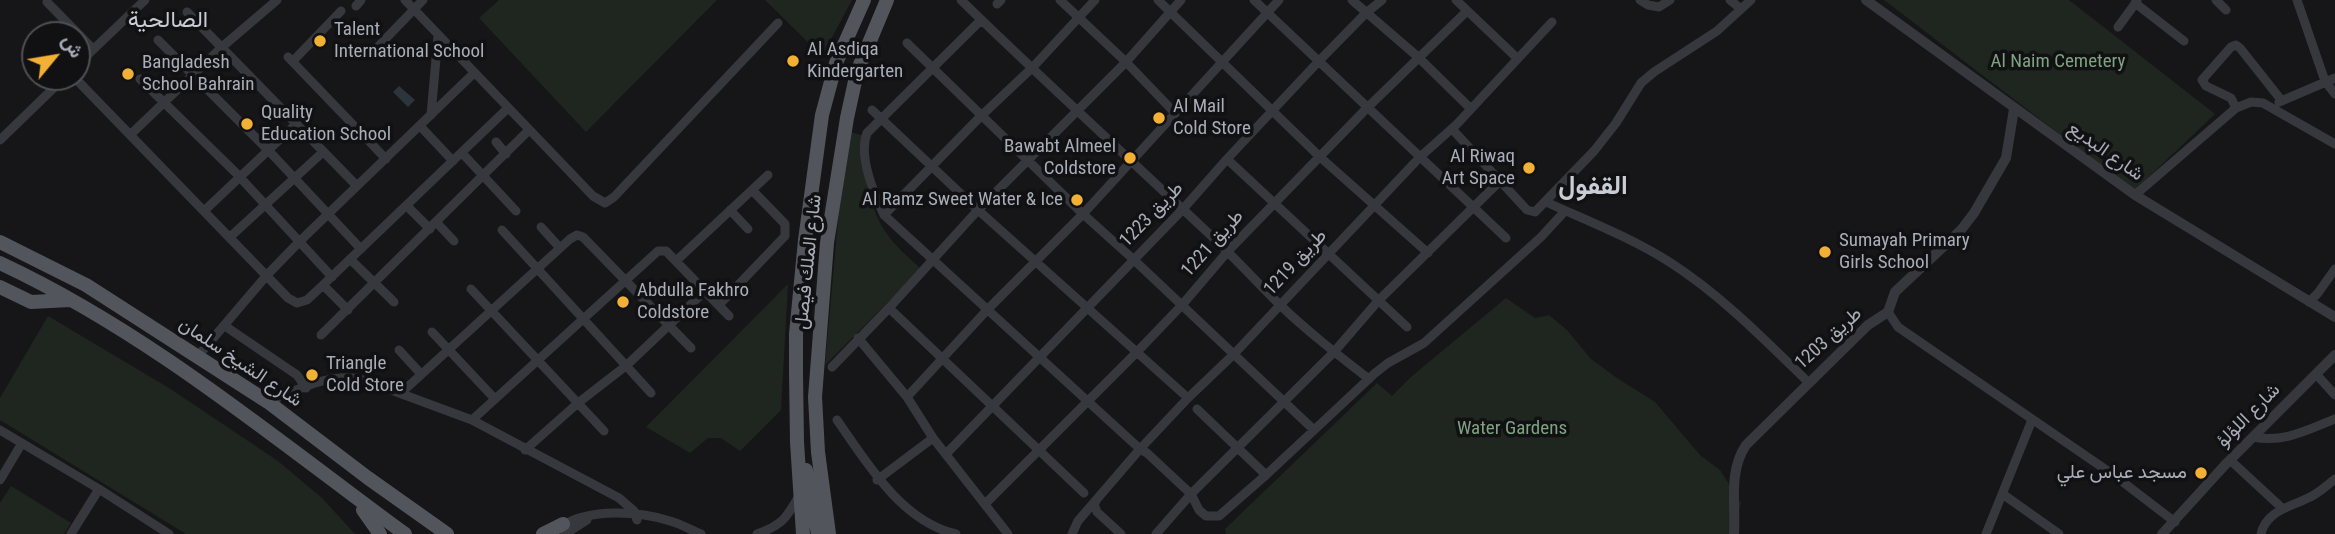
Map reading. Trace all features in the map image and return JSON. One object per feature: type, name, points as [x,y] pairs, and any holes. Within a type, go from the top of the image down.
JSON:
[{"type":"main road","name":"شارع الملك فيصل","points":[[803,534],[797,442],[796,334],[805,240],[822,115],[836,63],[864,0]]},
{"type":"main road","name":"شارع الملك فيصل","points":[[829,534],[818,452],[815,397],[827,243],[847,118],[858,72],[887,0]]},
{"type":"main road","name":"شارع الشيخ سلمان","points":[[0,242],[86,285],[198,356],[268,402],[447,534]]},
{"type":"main road","name":"شارع الشيخ سلمان","points":[[0,263],[70,300],[158,352],[261,424],[405,534]]},
{"type":"main road","points":[[0,287],[31,302],[70,300]]},
{"type":"main road","points":[[797,442],[808,480],[818,534]]},
{"type":"main road","points":[[343,488],[365,511],[380,534]]},
{"type":"main road","points":[[794,534],[800,498]]},
{"type":"main road","points":[[826,514],[840,534]]},
{"type":"main road","points":[[543,534],[564,529]]},
{"type":"street","points":[[47,2],[93,49],[145,0]]},
{"type":"street","points":[[130,135],[192,74],[277,0]]},
{"type":"street","points":[[405,0],[593,196],[605,203],[610,201],[778,23]]},
{"type":"street","points":[[372,54],[423,0]]},
{"type":"street","points":[[961,0],[1077,112],[1228,251],[1281,305],[1369,379]]},
{"type":"street","points":[[1060,0],[1175,113]]},
{"type":"street","points":[[884,215],[1033,67],[1095,0]]},
{"type":"street","points":[[1158,0],[1320,157],[1428,253]]},
{"type":"street","points":[[832,367],[978,211],[1126,62],[1181,0]]},
{"type":"street","points":[[1254,0],[1506,238]]},
{"type":"street","points":[[907,397],[987,310],[1083,214],[1279,0]]},
{"type":"street","points":[[1352,0],[1418,57],[1470,108]]},
{"type":"street","name":"طريق 1223","points":[[946,454],[1183,209],[1318,62],[1382,0]]},
{"type":"street","points":[[1456,0],[1517,58]]},
{"type":"street","points":[[1640,0],[1654,7],[1660,7],[1670,0]]},
{"type":"street","points":[[1730,0],[1741,9]]},
{"type":"street","points":[[1452,129],[1530,212],[1535,212],[1607,135],[1642,83],[1654,72],[1717,31],[1751,0]]},
{"type":"street","name":"شارع البديع","points":[[1866,0],[2135,195],[2335,317]]},
{"type":"street","points":[[2216,0],[2226,10]]},
{"type":"street","points":[[2297,0],[2325,81],[2335,94]]},
{"type":"street","points":[[2118,27],[2137,2],[2183,41]]},
{"type":"street","name":"طريق 1221","points":[[986,503],[1136,354],[1228,251],[1467,10]]},
{"type":"street","points":[[341,11],[290,59],[386,159]]},
{"type":"street","points":[[187,12],[357,186]]},
{"type":"street","points":[[981,20],[867,133],[864,144],[872,187],[884,215],[1191,494],[1199,510],[1206,516],[1219,516],[1388,363],[1424,344],[1541,237],[1565,211]]},
{"type":"street","name":"طريق 1219","points":[[1072,534],[1078,521],[1140,449],[1281,305],[1373,205],[1452,129],[1552,22]]},
{"type":"street","points":[[431,116],[438,36]]},
{"type":"street","points":[[158,40],[269,150],[361,249]]},
{"type":"street","points":[[907,43],[980,117],[1314,430]]},
{"type":"street","points":[[2236,108],[2231,98],[2203,85],[2202,80],[2231,47],[2236,45],[2282,101]]},
{"type":"street","points":[[198,356],[299,242],[474,73]]},
{"type":"street","points":[[2267,105],[2335,78]]},
{"type":"street","points":[[140,79],[240,178],[332,277]]},
{"type":"street","points":[[0,140],[51,91]]},
{"type":"street","points":[[88,91],[288,298],[297,303],[307,300],[332,277],[508,108]]},
{"type":"street","points":[[2135,195],[2236,108],[2251,102],[2267,105],[2335,144]]},
{"type":"street","name":"طريق 1203","points":[[1734,534],[1734,474],[1739,457],[1750,440],[1867,325],[1888,312],[1895,292],[1961,230],[1996,178],[2006,158],[2014,109]]},
{"type":"street","points":[[872,110],[978,211],[1188,398]]},
{"type":"street","points":[[204,211],[296,124]]},
{"type":"street","points":[[420,126],[453,161]]},
{"type":"street","points":[[321,335],[529,130]]},
{"type":"street","points":[[496,142],[506,154]]},
{"type":"street","points":[[230,237],[323,152]]},
{"type":"street","points":[[462,153],[516,211]]},
{"type":"street","points":[[1227,159],[1407,327]]},
{"type":"street","points":[[676,261],[768,176]]},
{"type":"street","points":[[1156,534],[1191,494],[1334,352],[1378,301],[1501,180]]},
{"type":"street","points":[[719,305],[785,236],[785,224],[752,191]]},
{"type":"street","points":[[1546,202],[1633,241],[1687,274],[1720,299],[1808,382]]},
{"type":"street","points":[[407,206],[454,241]]},
{"type":"street","points":[[730,210],[748,229]]},
{"type":"street","points":[[541,227],[560,248]]},
{"type":"street","points":[[502,230],[651,393]]},
{"type":"street","points":[[401,393],[574,236],[583,237],[691,348]]},
{"type":"street","points":[[472,420],[658,251],[666,251],[729,316]]},
{"type":"street","points":[[350,258],[394,302]]},
{"type":"street","points":[[2309,302],[2335,268]]},
{"type":"street","points":[[323,285],[348,310]]},
{"type":"street","points":[[471,289],[604,431]]},
{"type":"street","points":[[525,450],[578,403],[627,365],[705,291]]},
{"type":"street","points":[[889,308],[1084,493]]},
{"type":"street","points":[[1888,312],[1898,327],[2115,476],[2175,522]]},
{"type":"street","points":[[225,326],[300,377],[306,388]]},
{"type":"street","points":[[432,332],[495,399]]},
{"type":"street","points":[[858,338],[907,397],[933,438],[986,503],[1007,534]]},
{"type":"street","points":[[399,350],[421,374]]},
{"type":"street","name":"شارع اللؤلؤ","points":[[2164,533],[2230,460],[2335,355]]},
{"type":"street","points":[[2316,374],[2335,395]]},
{"type":"street","points":[[268,402],[336,378],[352,377],[472,420],[619,498],[637,518]]},
{"type":"street","points":[[1197,409],[1266,475]]},
{"type":"street","points":[[2253,438],[2271,440],[2290,437],[2335,419]]},
{"type":"street","points":[[837,420],[877,480],[900,502],[927,521],[944,531],[956,534]]},
{"type":"street","points":[[1986,534],[2032,420]]},
{"type":"street","points":[[0,430],[99,489],[164,533]]},
{"type":"street","points":[[877,480],[933,438]]},
{"type":"street","points":[[0,480],[22,443]]},
{"type":"street","points":[[2230,460],[2282,508]]},
{"type":"street","points":[[2261,534],[2265,524],[2282,508],[2307,499],[2335,479]]},
{"type":"street","points":[[71,534],[99,489]]},
{"type":"street","points":[[602,515],[606,503],[605,491]]},
{"type":"street","points":[[2004,495],[2059,534]]},
{"type":"street","points":[[757,534],[773,528],[787,518],[800,498]]},
{"type":"street","points":[[1096,501],[1094,504],[1097,512],[1121,534]]},
{"type":"street","points":[[551,534],[564,529],[580,517],[602,515],[672,521],[701,534]]},
{"type":"green space","points":[[499,0],[717,0],[586,132],[479,18]]},
{"type":"green space","points":[[765,0],[852,0],[822,56]]},
{"type":"green space","name":"Al Naim Cemetery","points":[[1884,0],[2069,0],[2215,114],[2134,191]]},
{"type":"green space","points":[[850,132],[862,135],[868,189],[882,227],[921,269],[825,365],[843,165]]},
{"type":"green space","points":[[788,284],[781,410],[740,451],[721,438],[708,438],[690,453],[646,427]]},
{"type":"green space","name":"Water Gardens","points":[[1506,298],[1535,318],[1549,315],[1567,330],[1591,359],[1655,402],[1700,455],[1720,470],[1741,503],[1733,534],[1226,534],[1225,529],[1377,383],[1392,396],[1412,376]]},
{"type":"green space","points":[[48,316],[169,388],[278,461],[322,498],[355,534],[186,534],[0,420],[0,398]]},
{"type":"green space","points":[[11,486],[71,523],[64,534],[0,534],[0,503]]},
{"type":"shaded area","points":[[399,86],[415,100],[408,107],[393,92]]},
{"type":"place","name":"Talent International School","points":[[320,41]]},
{"type":"place","name":"Al Asdiqa Kindergarten","points":[[793,61]]},
{"type":"place","name":"Bangladesh School Bahrain","points":[[128,74]]},
{"type":"place","name":"Al Mail Cold Store","points":[[1159,118]]},
{"type":"place","name":"Quality Education School","points":[[247,124]]},
{"type":"place","name":"Bawabt Almeel Coldstore","points":[[1130,158]]},
{"type":"place","name":"Al Riwaq Art Space","points":[[1529,168]]},
{"type":"place","name":"Al Ramz Sweet Water & Ice","points":[[1077,200]]},
{"type":"place","name":"Sumayah Primary Girls School","points":[[1825,252]]},
{"type":"place","name":"Abdulla Fakhro Coldstore","points":[[623,302]]},
{"type":"place","name":"Triangle Cold Store","points":[[312,375]]},
{"type":"place","name":"مسجد عباس علي","points":[[2201,473]]},
{"type":"district","name":"الصالحية","points":[[168,21]]},
{"type":"district","name":"القفول","points":[[1593,187]]}]
